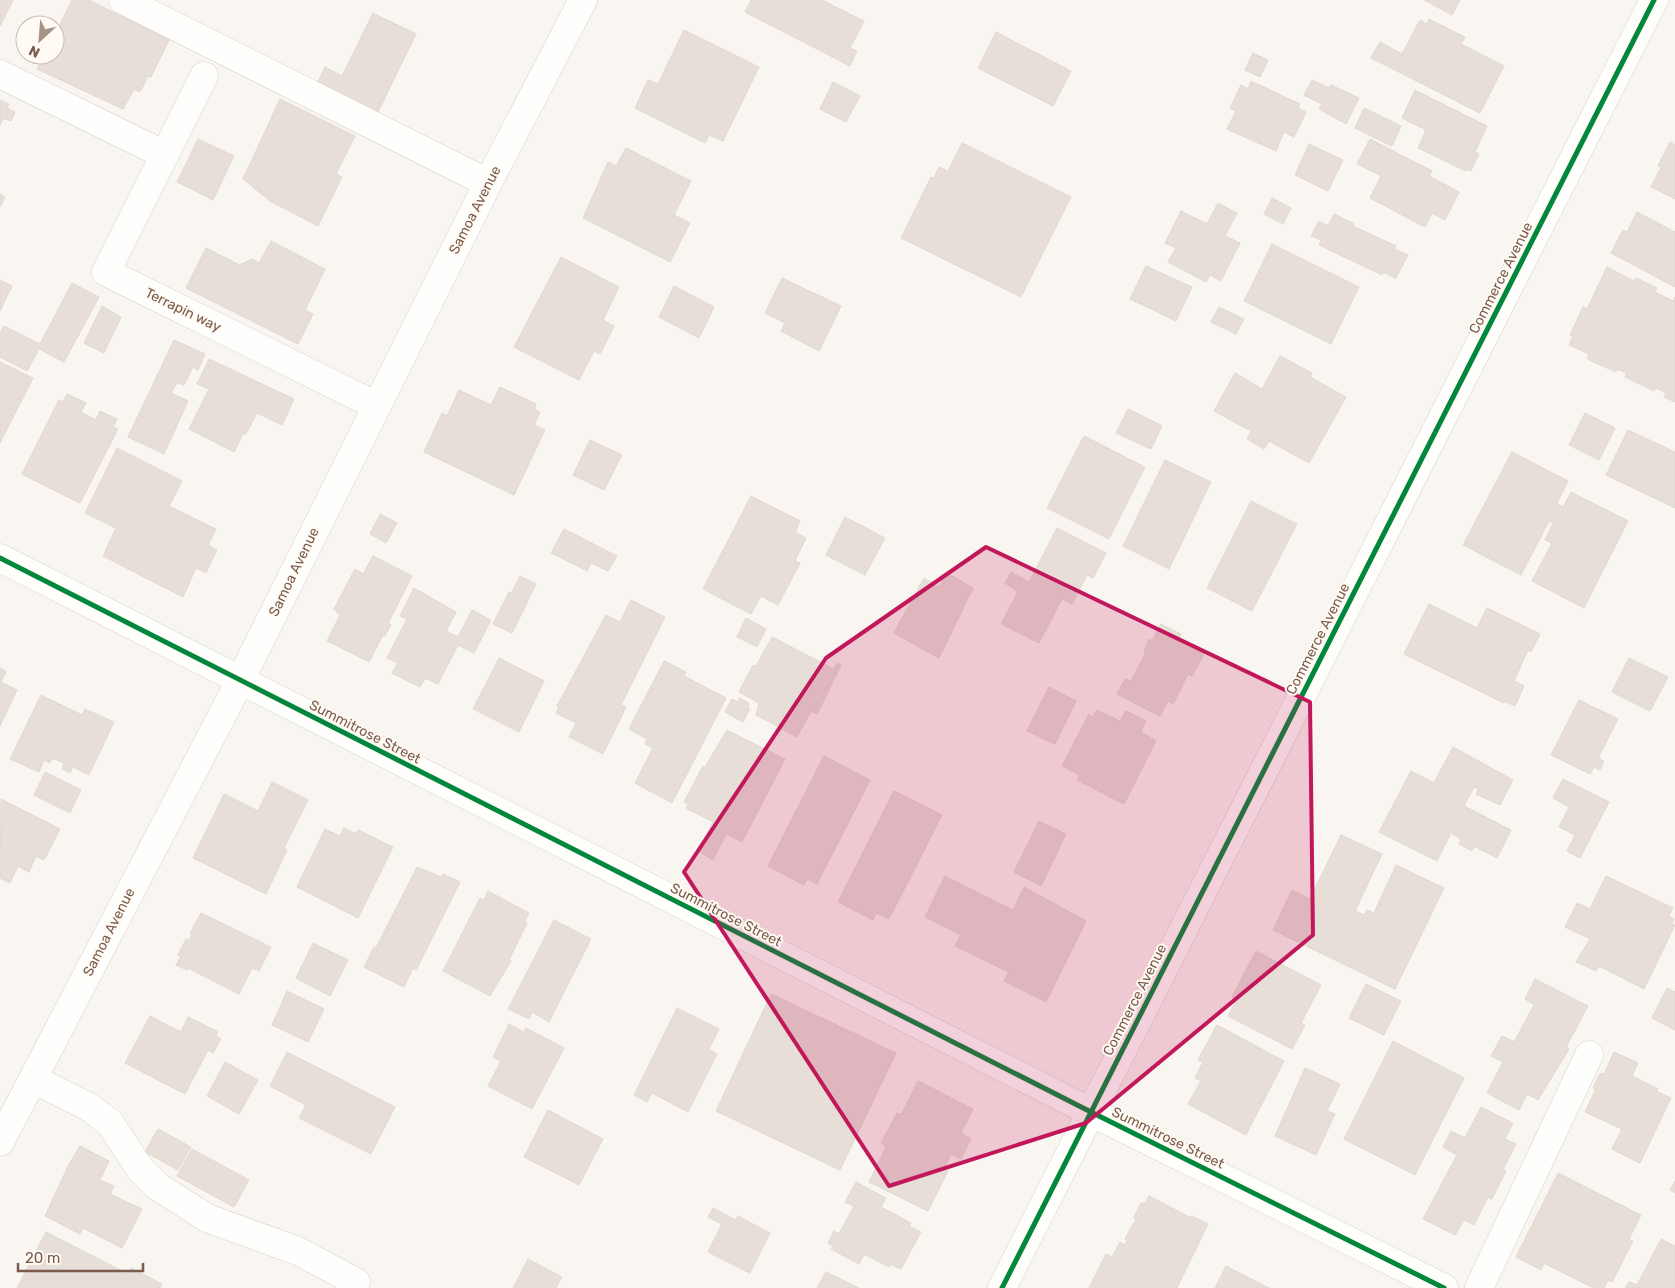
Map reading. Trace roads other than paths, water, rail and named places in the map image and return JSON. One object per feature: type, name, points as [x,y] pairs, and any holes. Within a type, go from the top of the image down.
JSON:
[{"type":"street","points":[[123,0],[488,183]]},
{"type":"street","name":"Samoa Avenue","points":[[0,1142],[240,681],[488,183],[583,0]]},
{"type":"street","name":"Commerce Avenue","points":[[1002,1288],[1654,0]]},
{"type":"street","points":[[0,74],[166,154]]},
{"type":"street","name":"Terrapin way","points":[[204,76],[106,272],[377,406]]},
{"type":"street","name":"Summitrose Street","points":[[0,558],[1091,1112],[1444,1288]]},
{"type":"street","points":[[1479,1288],[1589,1055]]},
{"type":"street","points":[[33,1079],[89,1108],[110,1123],[140,1169],[157,1186],[207,1218],[298,1251],[356,1282]]}]
